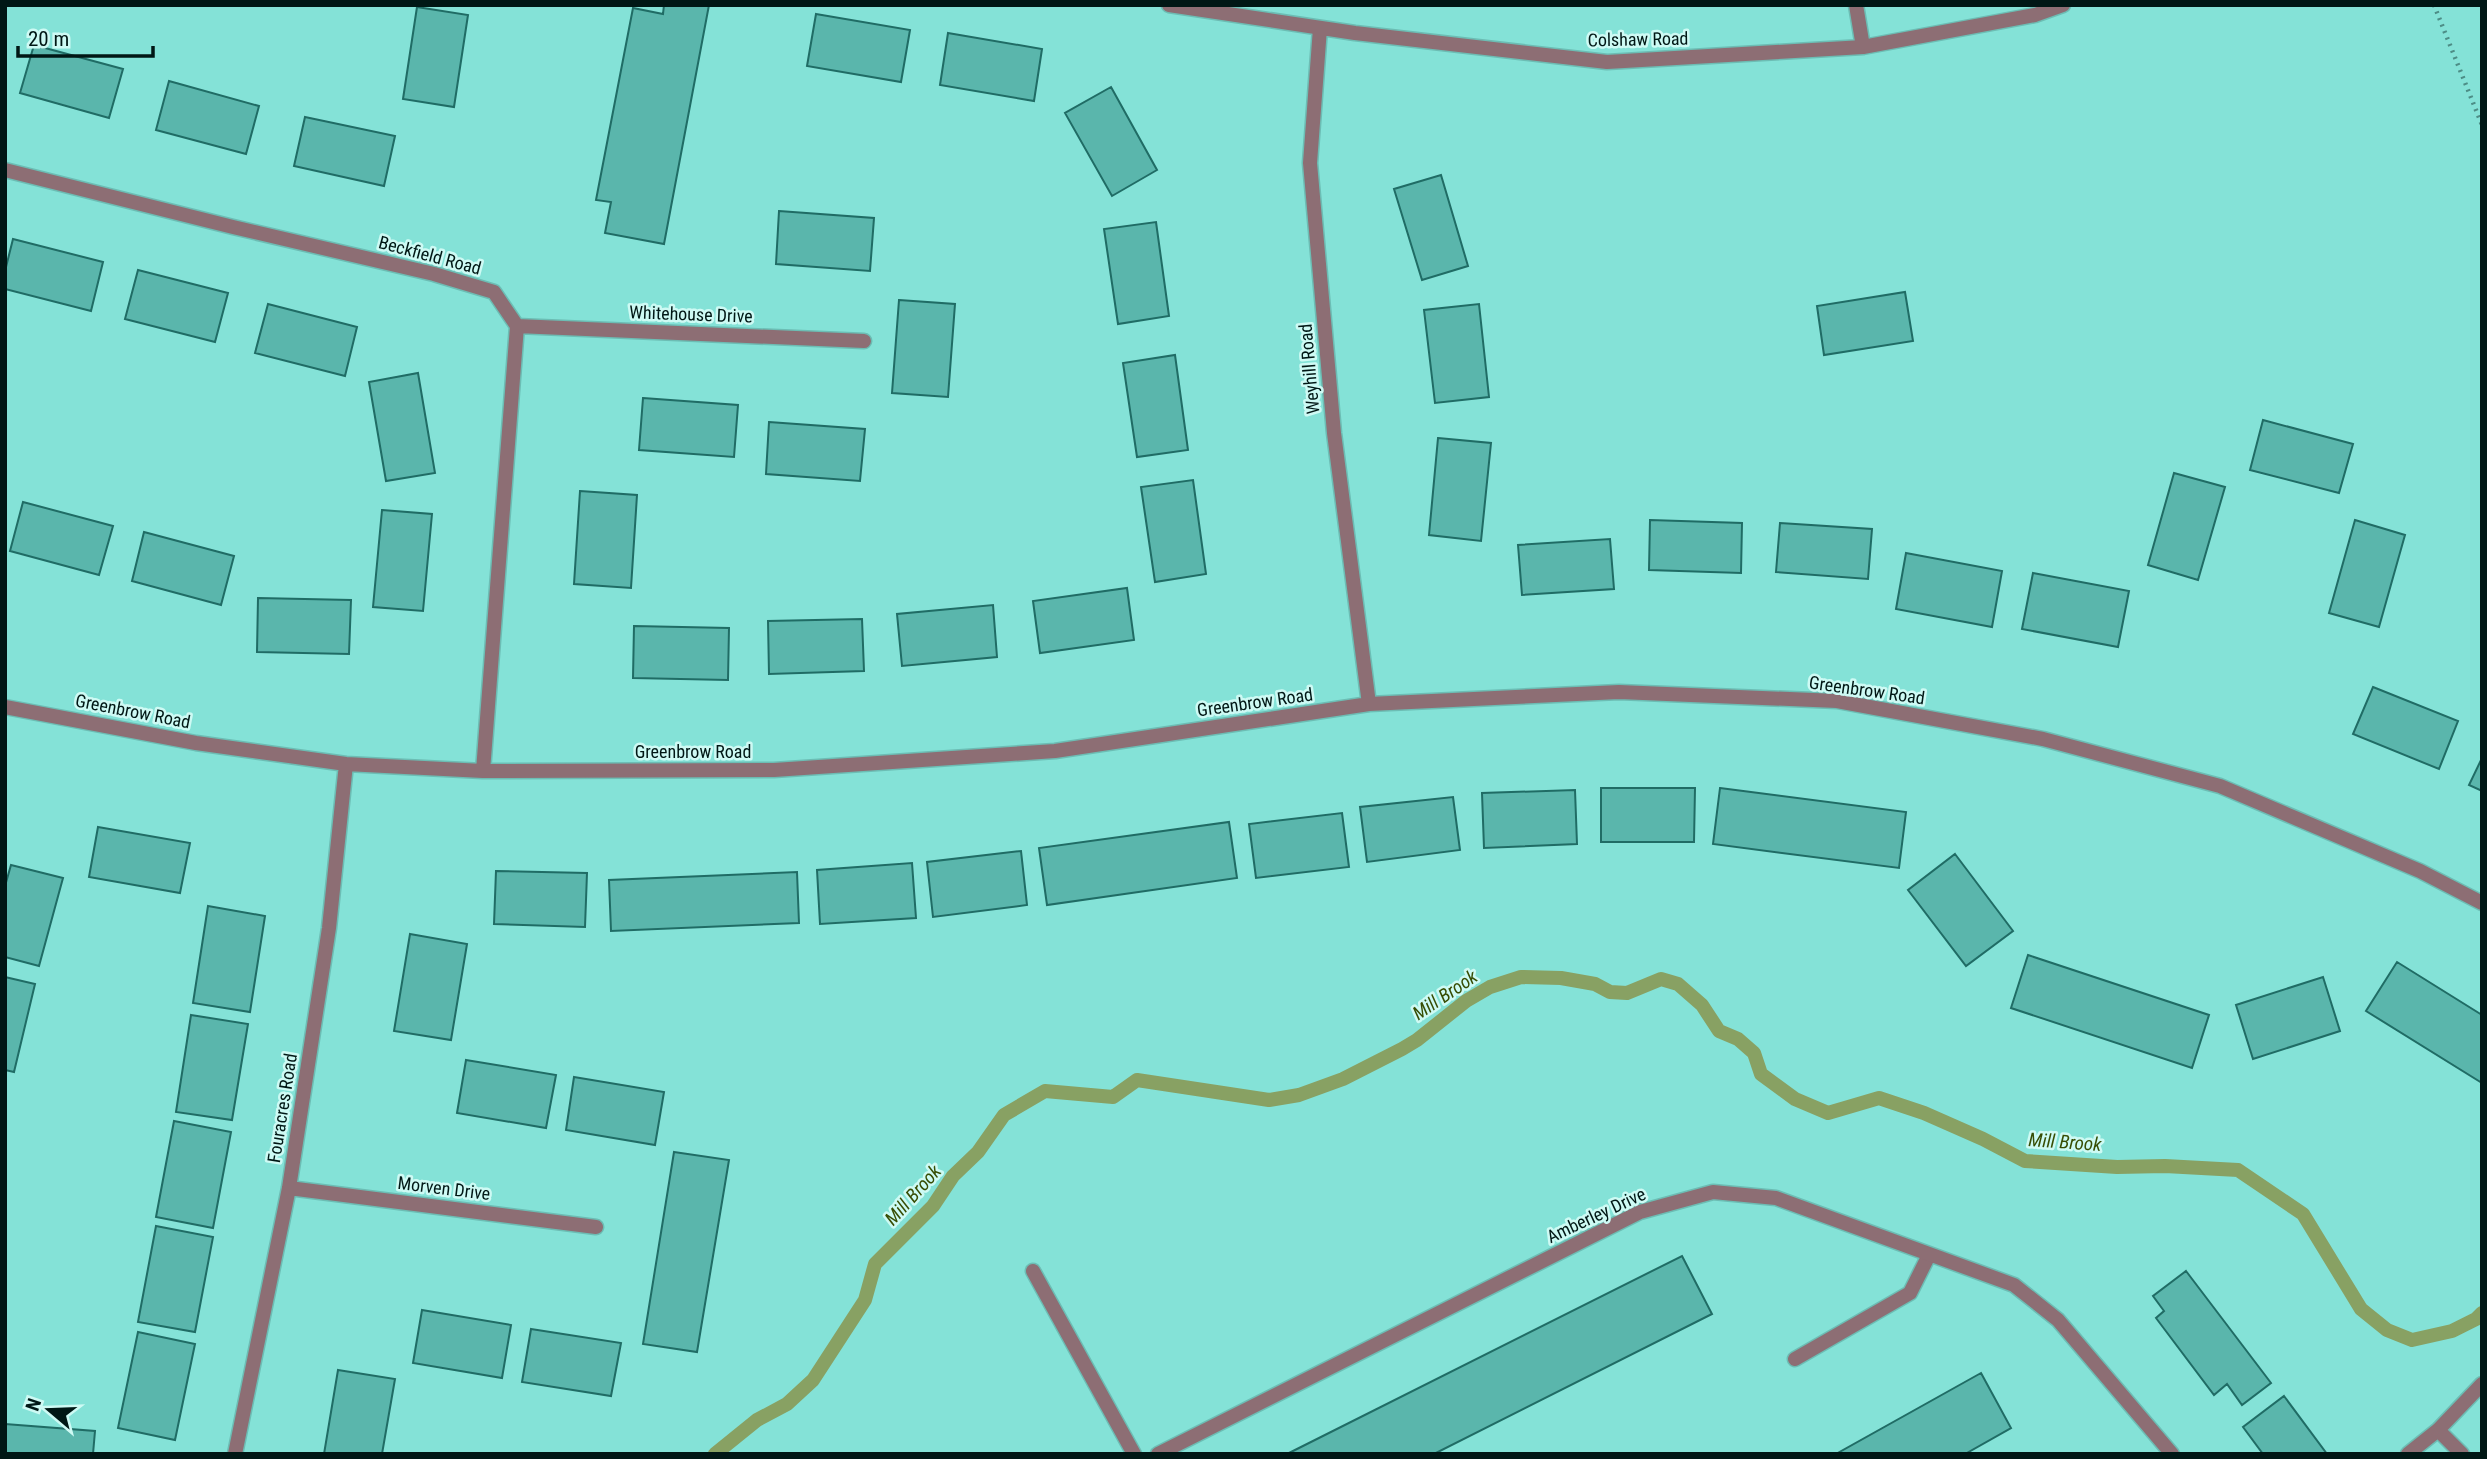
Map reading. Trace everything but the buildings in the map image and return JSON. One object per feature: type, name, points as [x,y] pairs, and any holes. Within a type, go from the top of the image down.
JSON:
[{"type":"street","name":"Colshaw Road","points":[[1169,5],[1320,29],[1607,62],[1863,47],[2063,5]]},
{"type":"street","points":[[1856,5],[1863,47]]},
{"type":"street","name":"Weyhill Road","points":[[1320,29],[1310,163],[1334,433],[1369,704]]},
{"type":"street","name":"Beckfield Road","points":[[5,170],[435,274],[482,288],[494,292],[517,326]]},
{"type":"street","points":[[483,771],[517,326]]},
{"type":"street","name":"Whitehouse Drive","points":[[517,326],[863,341]]},
{"type":"street","name":"Greenbrow Road","points":[[5,707],[197,743],[346,764],[483,771],[774,770],[1055,751],[1369,704],[1619,692],[1837,701],[2043,739],[2220,786],[2420,871],[2482,903]]},
{"type":"street","name":"Fouracres Road","points":[[235,1454],[289,1188],[329,928],[346,764]]},
{"type":"street","name":"Morven Drive","points":[[289,1188],[596,1227]]},
{"type":"street","name":"Amberley Drive","points":[[1157,1454],[1640,1212],[1713,1192],[1776,1198],[2014,1285],[2058,1320],[2169,1453]]},
{"type":"street","points":[[1795,1359],[1910,1293],[1929,1255]]},
{"type":"street","points":[[1033,1271],[1134,1454]]},
{"type":"street","points":[[2408,1454],[2438,1430],[2482,1384]]},
{"type":"street","points":[[2438,1430],[2462,1454]]},
{"type":"path","points":[[2434,5],[2482,125]]},
{"type":"waterway","name":"Mill Brook","points":[[715,1454],[757,1420],[787,1404],[813,1380],[865,1300],[875,1264],[933,1206],[953,1176],[978,1152],[1004,1115],[1045,1091],[1113,1097],[1137,1080],[1269,1100],[1299,1095],[1343,1079],[1402,1049],[1466,1001],[1490,987],[1521,977],[1561,978],[1595,984],[1610,992],[1627,993],[1661,979],[1678,984],[1702,1005],[1719,1031],[1738,1039],[1754,1053],[1761,1074],[1795,1099],[1828,1113],[1879,1098],[1924,1113],[2025,1161],[2117,1167],[2165,1166],[2238,1170],[2303,1214],[2361,1309],[2387,1330],[2412,1340],[2452,1331],[2482,1313]]}]
